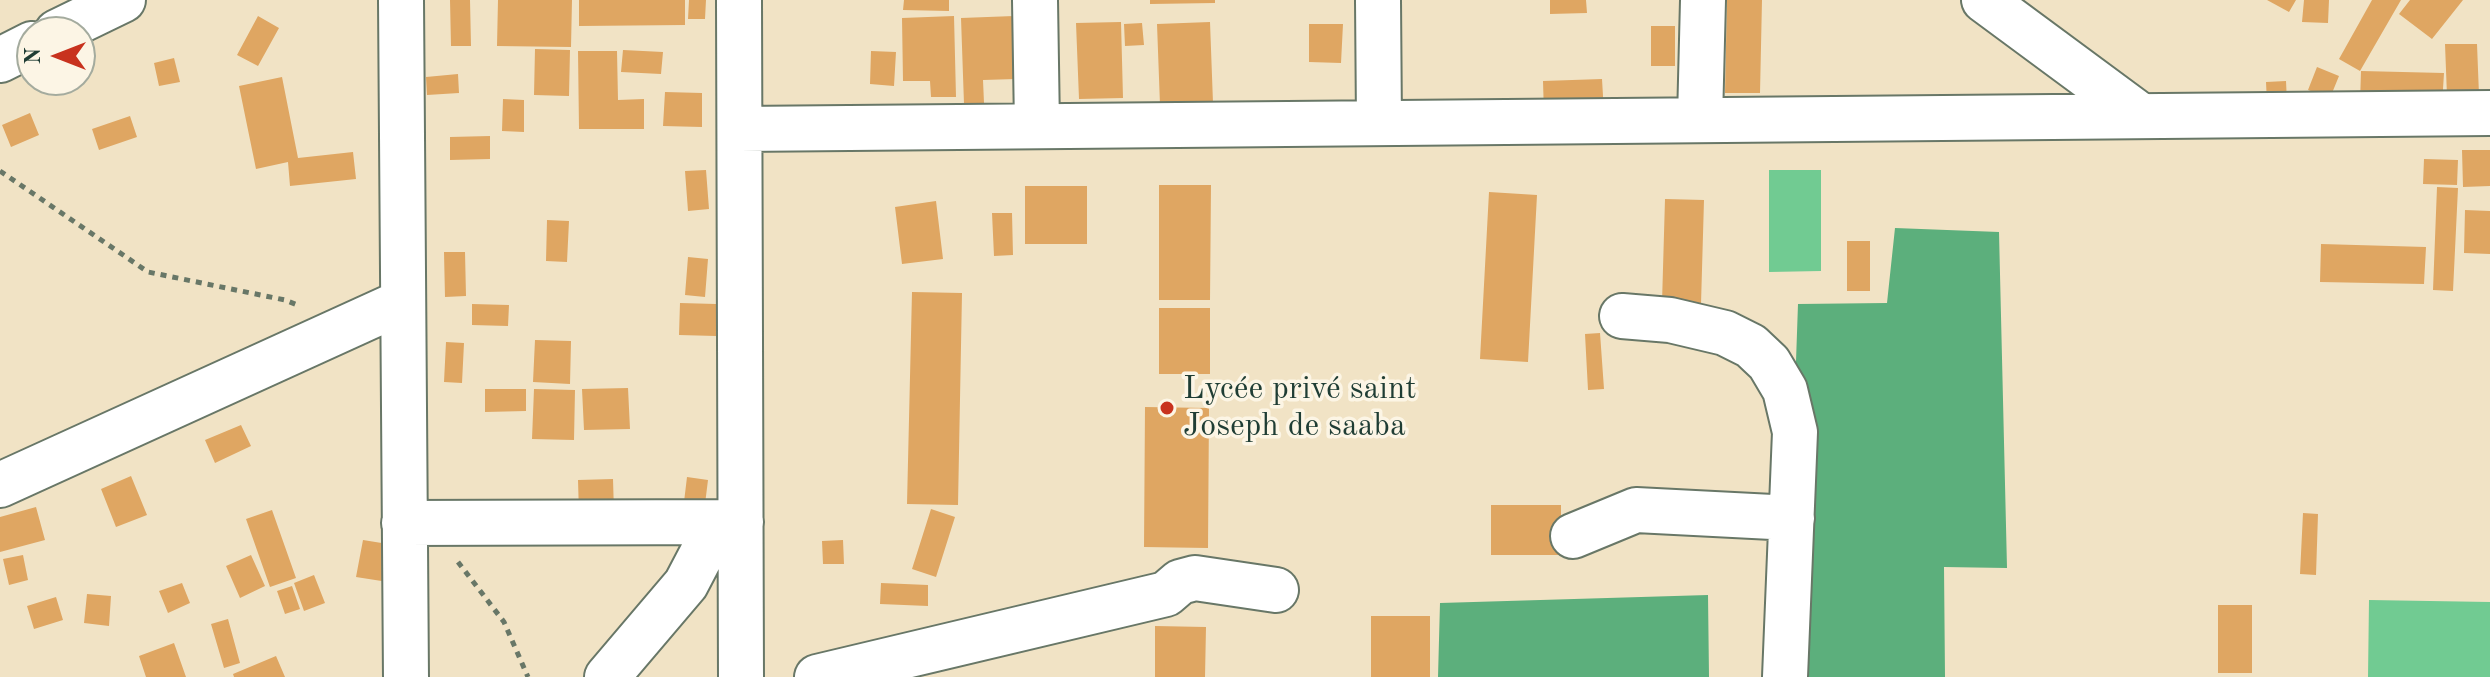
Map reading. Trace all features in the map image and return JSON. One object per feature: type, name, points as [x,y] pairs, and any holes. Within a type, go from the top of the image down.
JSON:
[{"type":"street","points":[[90,16],[123,0]]},
{"type":"street","points":[[401,0],[406,677]]},
{"type":"street","points":[[739,0],[740,129],[729,522],[741,677]]},
{"type":"street","points":[[1035,0],[1037,126]]},
{"type":"street","points":[[1378,0],[1379,123]]},
{"type":"street","points":[[1700,120],[1703,0]]},
{"type":"street","points":[[1984,0],[2141,116]]},
{"type":"street","points":[[740,129],[2141,116],[2480,108]]},
{"type":"street","points":[[0,485],[402,302]]},
{"type":"street","points":[[1622,316],[1670,320],[1725,333],[1751,346],[1769,363],[1785,390],[1795,432],[1785,677]]},
{"type":"street","points":[[1573,536],[1636,510],[1792,518]]},
{"type":"street","points":[[404,523],[729,522]]},
{"type":"street","points":[[607,677],[686,584],[729,522]]},
{"type":"street","points":[[817,677],[1166,594],[1180,582],[1195,578],[1276,590]]},
{"type":"green space","points":[[1769,170],[1821,170],[1821,271],[1769,272]]},
{"type":"green space","points":[[1895,228],[1999,232],[2007,568],[1944,567],[1945,677],[1785,677],[1798,304],[1887,303]]},
{"type":"green space","points":[[1708,595],[1709,677],[1438,677],[1440,603]]},
{"type":"green space","points":[[2369,600],[2490,602],[2490,677],[2368,677]]},
{"type":"building","points":[[450,0],[470,0],[471,46],[451,46]]},
{"type":"building","points":[[498,0],[572,0],[571,47],[497,46]]},
{"type":"building","points":[[579,0],[685,0],[685,25],[579,26]]},
{"type":"building","points":[[689,0],[706,0],[705,19],[688,19]]},
{"type":"building","points":[[904,0],[949,0],[949,11],[903,10]]},
{"type":"building","points":[[1150,0],[1215,0],[1215,3],[1150,4]]},
{"type":"building","points":[[1550,0],[1586,0],[1587,13],[1550,14]]},
{"type":"building","points":[[1727,0],[1762,0],[1760,93],[1725,93]]},
{"type":"building","points":[[2267,0],[2296,0],[2289,12]]},
{"type":"building","points":[[2304,0],[2329,0],[2328,23],[2302,22]]},
{"type":"building","points":[[2372,0],[2401,0],[2360,71],[2339,59]]},
{"type":"building","points":[[2410,0],[2463,0],[2432,39],[2399,14]]},
{"type":"building","points":[[258,16],[279,28],[258,66],[237,55]]},
{"type":"building","points":[[954,16],[956,97],[931,97],[930,81],[903,81],[902,18]]},
{"type":"building","points":[[1014,16],[1016,79],[983,80],[984,103],[964,104],[961,18]]},
{"type":"building","points":[[1121,22],[1123,98],[1079,99],[1076,23]]},
{"type":"building","points":[[1210,22],[1213,103],[1160,105],[1157,24]]},
{"type":"building","points":[[1142,23],[1144,45],[1125,46],[1124,24]]},
{"type":"building","points":[[1309,24],[1343,24],[1341,63],[1309,62]]},
{"type":"building","points":[[1651,26],[1675,26],[1675,66],[1651,66]]},
{"type":"building","points":[[2445,44],[2477,44],[2479,95],[2447,96]]},
{"type":"building","points":[[535,49],[570,50],[569,96],[534,95]]},
{"type":"building","points":[[623,50],[663,52],[661,74],[621,72]]},
{"type":"building","points":[[578,51],[617,51],[618,100],[644,99],[644,129],[579,129]]},
{"type":"building","points":[[871,51],[896,52],[894,86],[870,84]]},
{"type":"building","points":[[174,58],[180,82],[159,86],[154,63]]},
{"type":"building","points":[[2317,67],[2339,76],[2330,98],[2308,90]]},
{"type":"building","points":[[2361,71],[2444,73],[2442,105],[2360,103]]},
{"type":"building","points":[[458,74],[459,93],[427,95],[426,77]]},
{"type":"building","points":[[282,77],[298,158],[353,152],[356,179],[290,186],[288,162],[256,169],[239,86]]},
{"type":"building","points":[[1602,79],[1604,113],[1544,115],[1543,81]]},
{"type":"building","points":[[2286,81],[2287,102],[2267,103],[2266,82]]},
{"type":"building","points":[[665,92],[702,93],[702,127],[663,126]]},
{"type":"building","points":[[503,99],[524,100],[524,132],[502,131]]},
{"type":"building","points":[[30,113],[39,135],[11,147],[2,125]]},
{"type":"building","points":[[130,116],[137,137],[99,150],[92,129]]},
{"type":"building","points":[[490,136],[490,159],[450,160],[450,137]]},
{"type":"building","points":[[2462,150],[2490,150],[2490,186],[2463,187]]},
{"type":"building","points":[[2424,159],[2458,160],[2457,185],[2423,184]]},
{"type":"building","points":[[706,170],[709,209],[688,211],[685,171]]},
{"type":"building","points":[[1159,185],[1211,185],[1210,300],[1159,300]]},
{"type":"building","points":[[1025,186],[1087,186],[1087,244],[1025,244]]},
{"type":"building","points":[[2437,187],[2458,188],[2453,291],[2433,290]]},
{"type":"building","points":[[1489,192],[1537,195],[1528,362],[1480,359]]},
{"type":"building","points":[[1665,199],[1704,200],[1701,304],[1662,303]]},
{"type":"building","points":[[936,201],[943,259],[902,264],[895,207]]},
{"type":"building","points":[[2465,210],[2490,211],[2490,254],[2464,253]]},
{"type":"building","points":[[992,213],[1012,213],[1013,255],[994,256]]},
{"type":"building","points":[[547,220],[569,221],[567,262],[546,261]]},
{"type":"building","points":[[1847,241],[1870,241],[1870,291],[1847,291]]},
{"type":"building","points":[[2321,244],[2426,247],[2424,284],[2320,282]]},
{"type":"building","points":[[444,252],[465,252],[466,296],[445,297]]},
{"type":"building","points":[[688,257],[708,259],[705,297],[685,295]]},
{"type":"building","points":[[912,292],[962,293],[958,505],[907,504]]},
{"type":"building","points":[[680,303],[716,304],[716,336],[679,335]]},
{"type":"building","points":[[472,304],[509,305],[508,326],[472,325]]},
{"type":"building","points":[[1159,308],[1210,308],[1210,374],[1159,374]]},
{"type":"building","points":[[1600,333],[1604,389],[1588,390],[1585,334]]},
{"type":"building","points":[[535,340],[571,341],[570,384],[533,382]]},
{"type":"building","points":[[446,342],[464,343],[462,383],[444,382]]},
{"type":"building","points":[[628,388],[630,429],[584,430],[582,389]]},
{"type":"building","points":[[485,389],[526,389],[526,411],[485,412]]},
{"type":"building","points":[[534,389],[575,390],[574,440],[532,439]]},
{"type":"building","points":[[1145,407],[1209,408],[1208,548],[1144,547]]},
{"type":"building","points":[[241,425],[251,446],[215,463],[205,440]]},
{"type":"building","points":[[131,476],[147,515],[116,527],[101,489]]},
{"type":"building","points":[[687,477],[708,480],[705,504],[684,502]]},
{"type":"building","points":[[613,479],[614,512],[579,514],[578,480]]},
{"type":"building","points":[[1491,505],[1561,505],[1561,555],[1491,555]]},
{"type":"building","points":[[36,507],[45,540],[0,552],[0,517]]},
{"type":"building","points":[[931,509],[955,517],[936,577],[912,569]]},
{"type":"building","points":[[272,510],[296,578],[270,587],[246,519]]},
{"type":"building","points":[[2303,513],[2318,514],[2316,575],[2300,574]]},
{"type":"building","points":[[363,540],[394,545],[388,582],[356,577]]},
{"type":"building","points":[[843,540],[844,564],[823,564],[822,541]]},
{"type":"building","points":[[23,555],[28,580],[9,585],[3,559]]},
{"type":"building","points":[[251,555],[265,586],[240,598],[226,566]]},
{"type":"building","points":[[314,575],[325,603],[304,611],[294,583]]},
{"type":"building","points":[[182,583],[190,603],[168,613],[159,591]]},
{"type":"building","points":[[881,583],[928,585],[928,606],[880,604]]},
{"type":"building","points":[[292,586],[300,609],[285,614],[277,591]]},
{"type":"building","points":[[87,594],[111,596],[109,626],[84,623]]},
{"type":"building","points":[[56,597],[63,620],[34,629],[27,606]]},
{"type":"building","points":[[2218,605],[2252,605],[2252,673],[2218,673]]},
{"type":"building","points":[[1371,616],[1430,616],[1430,677],[1371,677]]},
{"type":"building","points":[[228,619],[240,663],[224,668],[211,624]]},
{"type":"building","points":[[1155,626],[1206,627],[1205,677],[1155,677]]},
{"type":"building","points":[[174,643],[186,677],[146,677],[139,656]]},
{"type":"building","points":[[276,656],[285,677],[234,677],[233,674]]},
{"type":"place","name":"Lycée privé saint Joseph de saaba","points":[[1167,408]]}]
